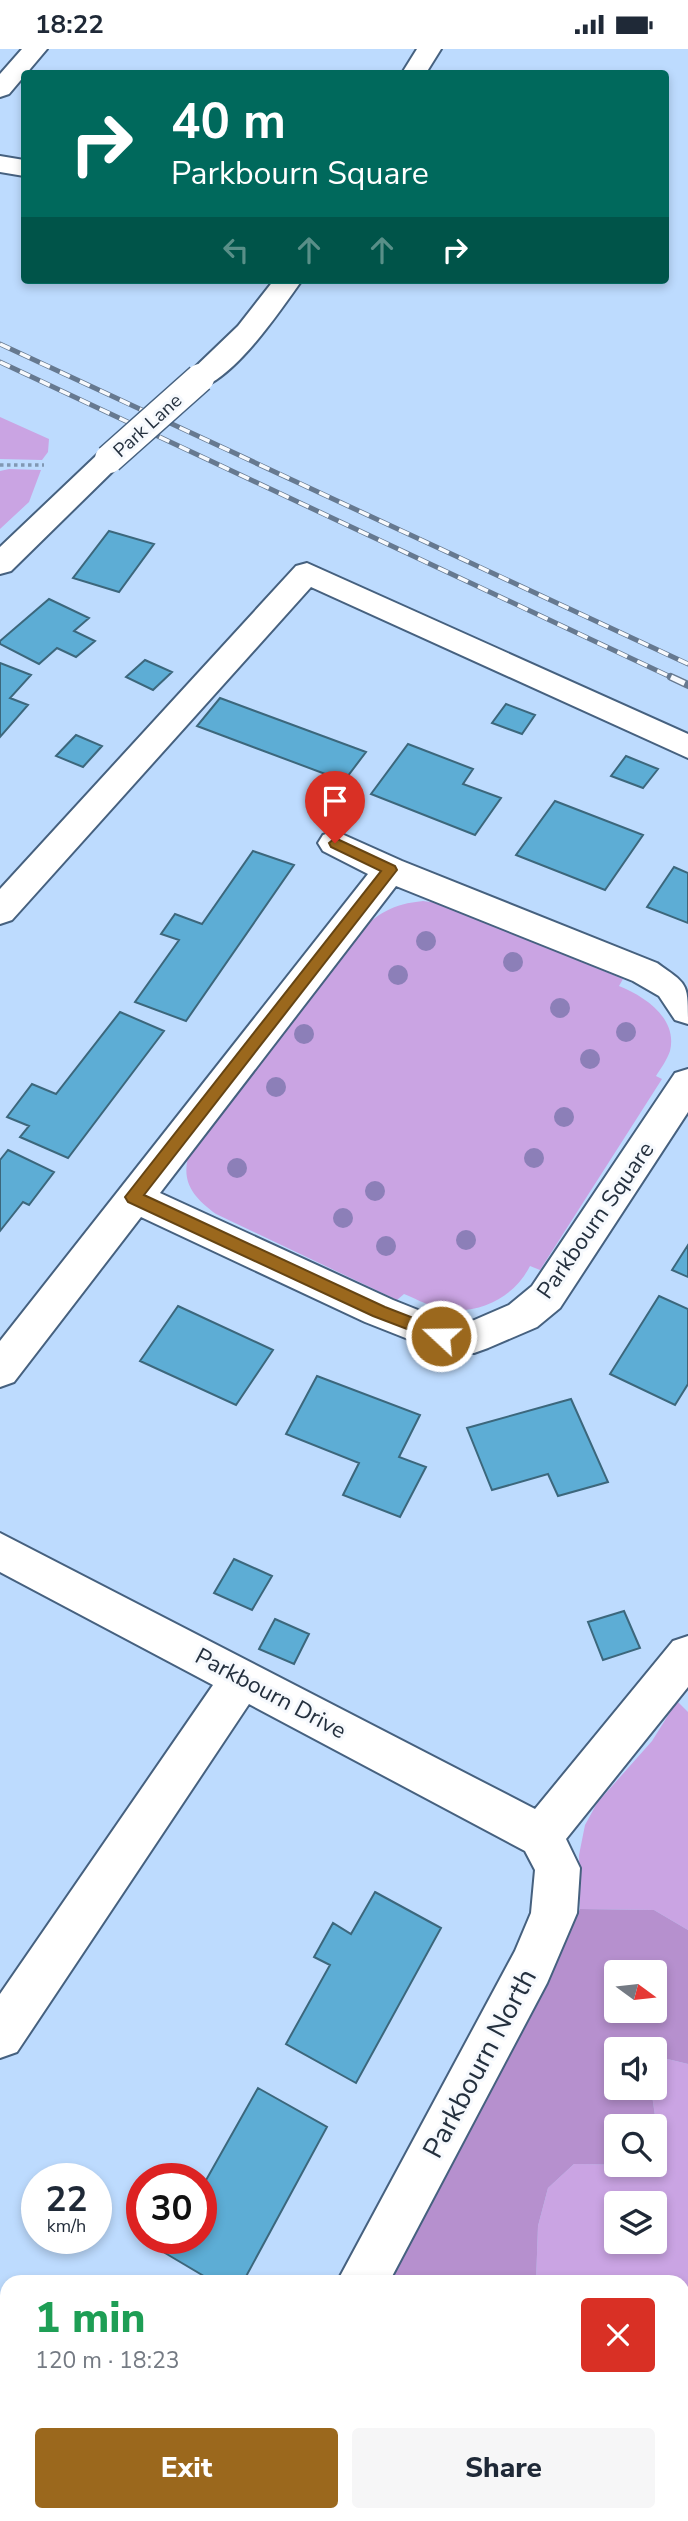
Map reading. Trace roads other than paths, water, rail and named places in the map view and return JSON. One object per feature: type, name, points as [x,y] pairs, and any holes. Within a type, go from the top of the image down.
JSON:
[{"type":"street","points":[[0,89],[35,49]]},
{"type":"street","points":[[416,70],[429,49]]},
{"type":"street","points":[[0,164],[21,168]]},
{"type":"street","name":"Park Lane","points":[[0,565],[109,459],[250,331],[285,284]]},
{"type":"street","points":[[0,911],[307,573],[688,747]]},
{"type":"street","points":[[335,843],[390,870],[645,972],[671,987],[688,1011]]},
{"type":"street","points":[[0,1370],[390,870]]},
{"type":"street","name":"Parkbourn Square","points":[[133,1197],[379,1311],[441,1336],[474,1336],[523,1316],[546,1297],[688,1083]]},
{"type":"street","name":"Parkbourn Drive","points":[[0,1551],[541,1836]]},
{"type":"street","points":[[541,1836],[688,1655]]},
{"type":"street","points":[[0,2035],[242,1678]]},
{"type":"street","name":"Parkbourn North","points":[[366,2275],[531,1968],[554,1913],[558,1868],[541,1836]]},
{"type":"railway","points":[[0,344],[688,664]]},
{"type":"railway","points":[[0,362],[675,679]]},
{"type":"railway","points":[[671,677],[688,685]]}]
